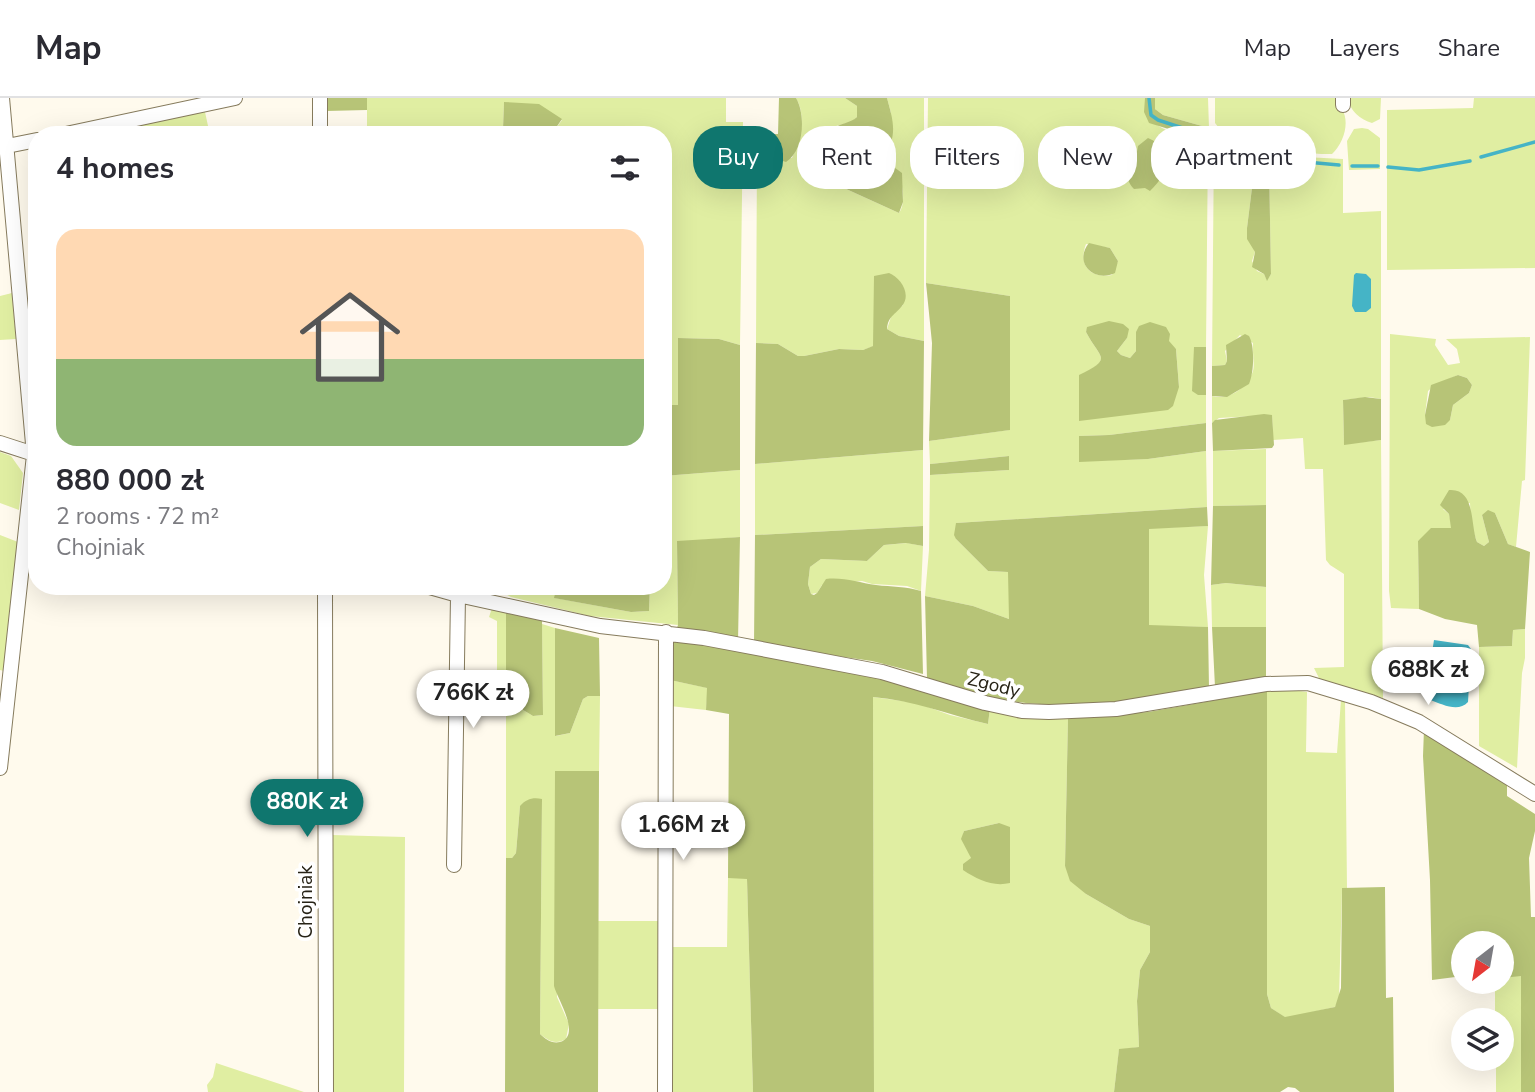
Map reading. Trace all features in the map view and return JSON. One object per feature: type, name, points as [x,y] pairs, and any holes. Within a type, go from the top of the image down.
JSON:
[{"type":"street","points":[[2,98],[28,378]]},
{"type":"street","points":[[104,126],[236,98]]},
{"type":"street","points":[[320,98],[320,126]]},
{"type":"street","points":[[7,146],[28,142]]},
{"type":"street","points":[[0,443],[28,453]]},
{"type":"street","points":[[0,768],[28,518]]},
{"type":"street","name":"Chojniak","points":[[325,595],[326,1092]]},
{"type":"street","points":[[454,864],[458,595]]},
{"type":"street","name":"Zgody","points":[[458,595],[600,626],[666,632],[883,672],[985,703],[1022,711],[1116,709],[1266,684],[1308,683],[1383,706],[1419,722],[1535,794]]},
{"type":"street","points":[[665,1092],[666,632]]},
{"type":"green space","points":[[326,98],[367,98],[367,110],[326,111]]},
{"type":"green space","points":[[367,98],[726,98],[726,122],[743,122],[743,126],[693,126],[693,189],[742,189],[740,345],[719,339],[678,338],[678,405],[672,405],[672,126],[558,126],[562,120],[504,102],[503,126],[367,126]]},
{"type":"green space","points":[[779,98],[796,98],[802,126],[797,126],[797,150],[786,162],[783,161],[783,126],[778,126]]},
{"type":"green space","points":[[796,98],[845,98],[857,106],[857,117],[852,122],[836,126],[801,126]]},
{"type":"green space","points":[[845,98],[887,98],[893,126],[839,126],[857,117],[857,106]]},
{"type":"green space","points":[[887,98],[924,98],[924,126],[910,126],[910,189],[924,189],[924,341],[899,336],[887,329],[892,314],[903,305],[874,277],[874,346],[863,350],[839,349],[798,356],[778,344],[756,343],[757,189],[783,189],[783,158],[792,158],[797,144],[797,189],[846,189],[899,213],[903,190],[896,170],[896,126],[890,126],[891,113]]},
{"type":"green space","points":[[928,98],[1145,98],[1146,110],[1159,126],[1151,126],[1151,189],[1208,189],[1206,347],[1194,347],[1198,395],[1206,395],[1206,423],[1079,436],[1079,461],[1148,459],[1206,451],[1207,507],[956,523],[956,539],[988,571],[1009,572],[1009,619],[973,606],[925,596],[930,475],[1009,470],[1009,456],[930,464],[929,441],[1009,430],[1010,296],[926,283],[927,189],[1024,189],[1024,126],[928,126]],"holes":[[[1086,244],[1110,248],[1118,261],[1112,275],[1098,275],[1088,269],[1084,258]],[[1088,327],[1127,338],[1117,351],[1130,358],[1136,351],[1136,332],[1176,349],[1179,387],[1079,376],[1097,365],[1101,357],[1086,332]]]},
{"type":"green space","points":[[1145,98],[1155,98],[1155,109],[1163,115],[1202,126],[1159,126],[1149,123],[1144,112]]},
{"type":"green space","points":[[1155,98],[1208,98],[1209,126],[1163,115],[1155,109]]},
{"type":"green space","points":[[1215,98],[1336,98],[1336,108],[1342,109],[1346,120],[1340,144],[1332,154],[1316,153],[1316,126],[1217,126],[1215,123]]},
{"type":"green space","points":[[1348,98],[1381,98],[1380,119],[1372,123],[1364,120],[1353,110]]},
{"type":"green space","points":[[1474,98],[1535,98],[1535,268],[1387,270],[1387,110],[1473,108]]},
{"type":"green space","points":[[504,102],[539,104],[562,119],[557,126],[503,126]]},
{"type":"green space","points":[[205,112],[208,126],[134,126]]},
{"type":"green space","points":[[1362,128],[1380,138],[1380,169],[1349,170],[1347,141],[1354,129]]},
{"type":"green space","points":[[1148,138],[1151,140],[1150,191],[1137,189],[1138,146]]},
{"type":"green space","points":[[1316,158],[1343,159],[1343,213],[1381,211],[1381,399],[1369,397],[1343,400],[1344,444],[1381,440],[1383,698],[1320,680],[1314,668],[1344,667],[1344,574],[1326,560],[1323,469],[1305,469],[1303,438],[1273,440],[1272,415],[1219,418],[1212,423],[1212,396],[1231,395],[1250,377],[1254,365],[1253,343],[1240,335],[1225,351],[1225,365],[1212,366],[1214,189],[1252,189],[1247,228],[1255,252],[1252,261],[1257,271],[1264,274],[1267,280],[1271,274],[1269,189],[1316,189]]},
{"type":"green space","points":[[896,169],[902,173],[903,202],[899,213],[846,189],[896,189]]},
{"type":"green space","points":[[1252,189],[1269,189],[1271,274],[1267,281],[1264,274],[1252,267],[1255,252],[1247,239]]},
{"type":"green space","points":[[1089,243],[1110,248],[1118,261],[1115,273],[1100,275],[1088,269],[1083,258]]},
{"type":"green space","points":[[889,273],[901,282],[906,296],[902,306],[890,318],[887,329],[899,336],[924,341],[923,450],[755,464],[756,343],[778,344],[798,356],[839,349],[863,350],[873,346],[874,276]]},
{"type":"green space","points":[[926,283],[1010,296],[1010,430],[929,441],[932,343]]},
{"type":"green space","points":[[12,293],[16,339],[0,340],[0,296]]},
{"type":"green space","points":[[1109,321],[1123,324],[1129,329],[1127,338],[1117,351],[1130,358],[1136,351],[1136,332],[1139,326],[1150,322],[1166,327],[1170,334],[1169,341],[1176,349],[1179,387],[1173,406],[1168,410],[1079,421],[1079,375],[1097,365],[1101,357],[1086,332],[1087,327]]},
{"type":"green space","points":[[1245,334],[1251,340],[1253,353],[1249,384],[1227,397],[1212,396],[1212,366],[1225,365],[1226,345]]},
{"type":"green space","points":[[1390,334],[1436,339],[1435,345],[1448,365],[1460,363],[1457,349],[1446,339],[1530,337],[1525,480],[1522,481],[1516,547],[1508,544],[1495,513],[1482,515],[1489,542],[1484,546],[1477,542],[1471,524],[1470,503],[1443,509],[1449,514],[1452,528],[1418,541],[1419,609],[1391,608]],"holes":[[[1458,375],[1467,378],[1472,385],[1469,393],[1453,405],[1450,420],[1425,415],[1428,391]]]},
{"type":"green space","points":[[678,338],[719,339],[740,345],[740,470],[672,475],[672,405],[678,405]]},
{"type":"green space","points":[[1194,347],[1206,347],[1206,395],[1198,395],[1192,391]]},
{"type":"green space","points":[[1458,375],[1467,378],[1472,385],[1469,393],[1453,405],[1450,420],[1445,425],[1432,427],[1426,424],[1425,415],[1431,385]]},
{"type":"green space","points":[[1365,397],[1381,399],[1381,440],[1344,445],[1343,400]]},
{"type":"green space","points":[[1272,415],[1272,448],[1213,451],[1212,423],[1215,420]]},
{"type":"green space","points":[[1206,423],[1206,451],[1148,459],[1079,462],[1079,436]]},
{"type":"green space","points":[[1266,449],[1266,505],[1213,506],[1213,451]]},
{"type":"green space","points":[[923,450],[923,526],[755,535],[755,464]]},
{"type":"green space","points":[[0,452],[11,456],[23,473],[19,510],[0,503]]},
{"type":"green space","points":[[1009,456],[1009,470],[930,475],[930,464]]},
{"type":"green space","points":[[740,470],[740,537],[677,542],[678,625],[590,616],[507,595],[556,595],[555,598],[631,612],[649,611],[650,595],[672,595],[672,475]]},
{"type":"green space","points":[[1449,490],[1458,491],[1468,501],[1477,542],[1484,546],[1489,542],[1482,515],[1488,510],[1495,513],[1508,544],[1530,552],[1525,629],[1513,630],[1512,646],[1479,647],[1477,625],[1445,619],[1419,609],[1418,541],[1431,528],[1451,528],[1449,514],[1440,505]]},
{"type":"green space","points":[[1266,505],[1266,587],[1226,583],[1211,585],[1213,506]]},
{"type":"green space","points":[[1207,507],[1208,526],[1149,529],[1149,625],[1208,627],[1209,688],[1135,700],[1060,705],[1000,699],[927,679],[925,596],[973,606],[1009,619],[1008,572],[988,571],[956,539],[956,523]]},
{"type":"green space","points":[[923,526],[923,546],[906,543],[884,545],[867,561],[821,559],[810,567],[808,584],[811,594],[814,595],[826,579],[845,579],[921,591],[923,674],[872,661],[754,644],[755,535]]},
{"type":"green space","points":[[1208,526],[1204,575],[1208,627],[1149,626],[1149,528]]},
{"type":"green space","points":[[0,535],[18,542],[4,671],[0,670]]},
{"type":"green space","points":[[740,537],[738,641],[676,630],[677,541]]},
{"type":"green space","points":[[907,543],[923,546],[921,591],[907,586],[862,581],[822,585],[817,593],[811,594],[808,584],[810,567],[821,559],[867,561],[884,545]]},
{"type":"green space","points":[[1226,583],[1266,587],[1266,627],[1212,627],[1211,585]]},
{"type":"green space","points":[[555,595],[650,595],[649,611],[631,612],[554,598]]},
{"type":"green space","points":[[492,608],[507,611],[506,691],[461,691],[461,682],[497,681],[497,621],[489,617]]},
{"type":"green space","points":[[506,613],[542,620],[543,715],[533,716],[515,705],[506,705]]},
{"type":"green space","points":[[542,624],[555,628],[556,736],[570,733],[583,699],[600,696],[599,771],[555,772],[557,997],[569,1024],[566,1039],[555,1042],[540,1034],[542,799],[520,806],[516,853],[512,858],[506,858],[506,705],[515,705],[533,716],[543,715]]},
{"type":"green space","points":[[1212,627],[1266,627],[1266,677],[1215,687]]},
{"type":"green space","points":[[555,628],[599,638],[600,696],[583,699],[570,733],[555,736]]},
{"type":"green space","points":[[1525,629],[1517,768],[1479,746],[1479,647],[1512,646],[1513,630]]},
{"type":"green space","points":[[680,639],[872,673],[990,708],[988,724],[917,704],[873,697],[874,1092],[753,1092],[747,879],[728,878],[729,714],[706,710],[707,688],[670,680],[670,641]]},
{"type":"green space","points":[[670,680],[708,688],[706,710],[670,706]]},
{"type":"green space","points":[[1267,691],[1307,692],[1306,752],[1337,753],[1341,700],[1345,701],[1347,888],[1342,889],[1339,999],[1335,1007],[1286,1018],[1271,1008],[1267,994]]},
{"type":"green space","points":[[1267,691],[1267,994],[1271,1008],[1285,1017],[1335,1007],[1341,988],[1342,888],[1385,887],[1386,998],[1393,997],[1394,1092],[1300,1092],[1288,1087],[1280,1092],[1114,1092],[1119,1049],[1139,1047],[1137,1001],[1140,970],[1150,952],[1150,926],[1129,919],[1086,894],[1070,881],[1065,866],[1068,717],[1148,712]]},
{"type":"green space","points":[[873,697],[917,703],[950,715],[988,724],[990,708],[1068,717],[1065,866],[1086,894],[1129,919],[1150,926],[1150,952],[1140,970],[1137,1001],[1139,1047],[1119,1050],[1114,1092],[874,1092]],"holes":[[[999,823],[971,858],[964,843],[964,831]]]},
{"type":"green space","points":[[1424,729],[1507,782],[1507,796],[1535,814],[1535,831],[1529,858],[1531,917],[1535,917],[1535,1092],[1521,1092],[1521,976],[1514,977],[1514,931],[1451,931],[1451,978],[1432,980]]},
{"type":"green space","points":[[555,771],[599,771],[598,1092],[505,1092],[506,858],[512,858],[516,853],[520,806],[533,798],[542,799],[540,1034],[549,1041],[560,1042],[569,1032],[569,1025],[554,986]]},
{"type":"green space","points":[[999,823],[1010,827],[1010,883],[1004,884],[986,882],[963,870],[963,864],[971,858],[961,839],[964,831]]},
{"type":"green space","points":[[332,835],[405,837],[404,1092],[332,1092]]},
{"type":"green space","points":[[728,878],[747,878],[753,1092],[672,1092],[673,947],[727,947]]},
{"type":"green space","points":[[598,921],[661,921],[660,1009],[598,1009]]},
{"type":"green space","points":[[1521,975],[1521,1092],[1496,1092],[1496,1071],[1514,1071],[1514,1008],[1495,1008],[1495,994],[1514,994],[1514,976]]},
{"type":"green space","points":[[216,1063],[304,1092],[208,1092],[207,1085],[213,1077]]},
{"type":"water","points":[[1356,273],[1366,274],[1371,279],[1371,308],[1366,312],[1355,312],[1352,306]]},
{"type":"water","points":[[1434,640],[1468,645],[1471,649],[1468,702],[1460,707],[1450,707],[1430,700],[1426,691]]},
{"type":"waterway","points":[[1149,98],[1151,115],[1176,126]]},
{"type":"waterway","points":[[1481,157],[1535,142]]},
{"type":"waterway","points":[[1388,167],[1419,170],[1470,161]]},
{"type":"waterway","points":[[1316,163],[1339,165]]},
{"type":"waterway","points":[[1352,166],[1378,166]]}]
